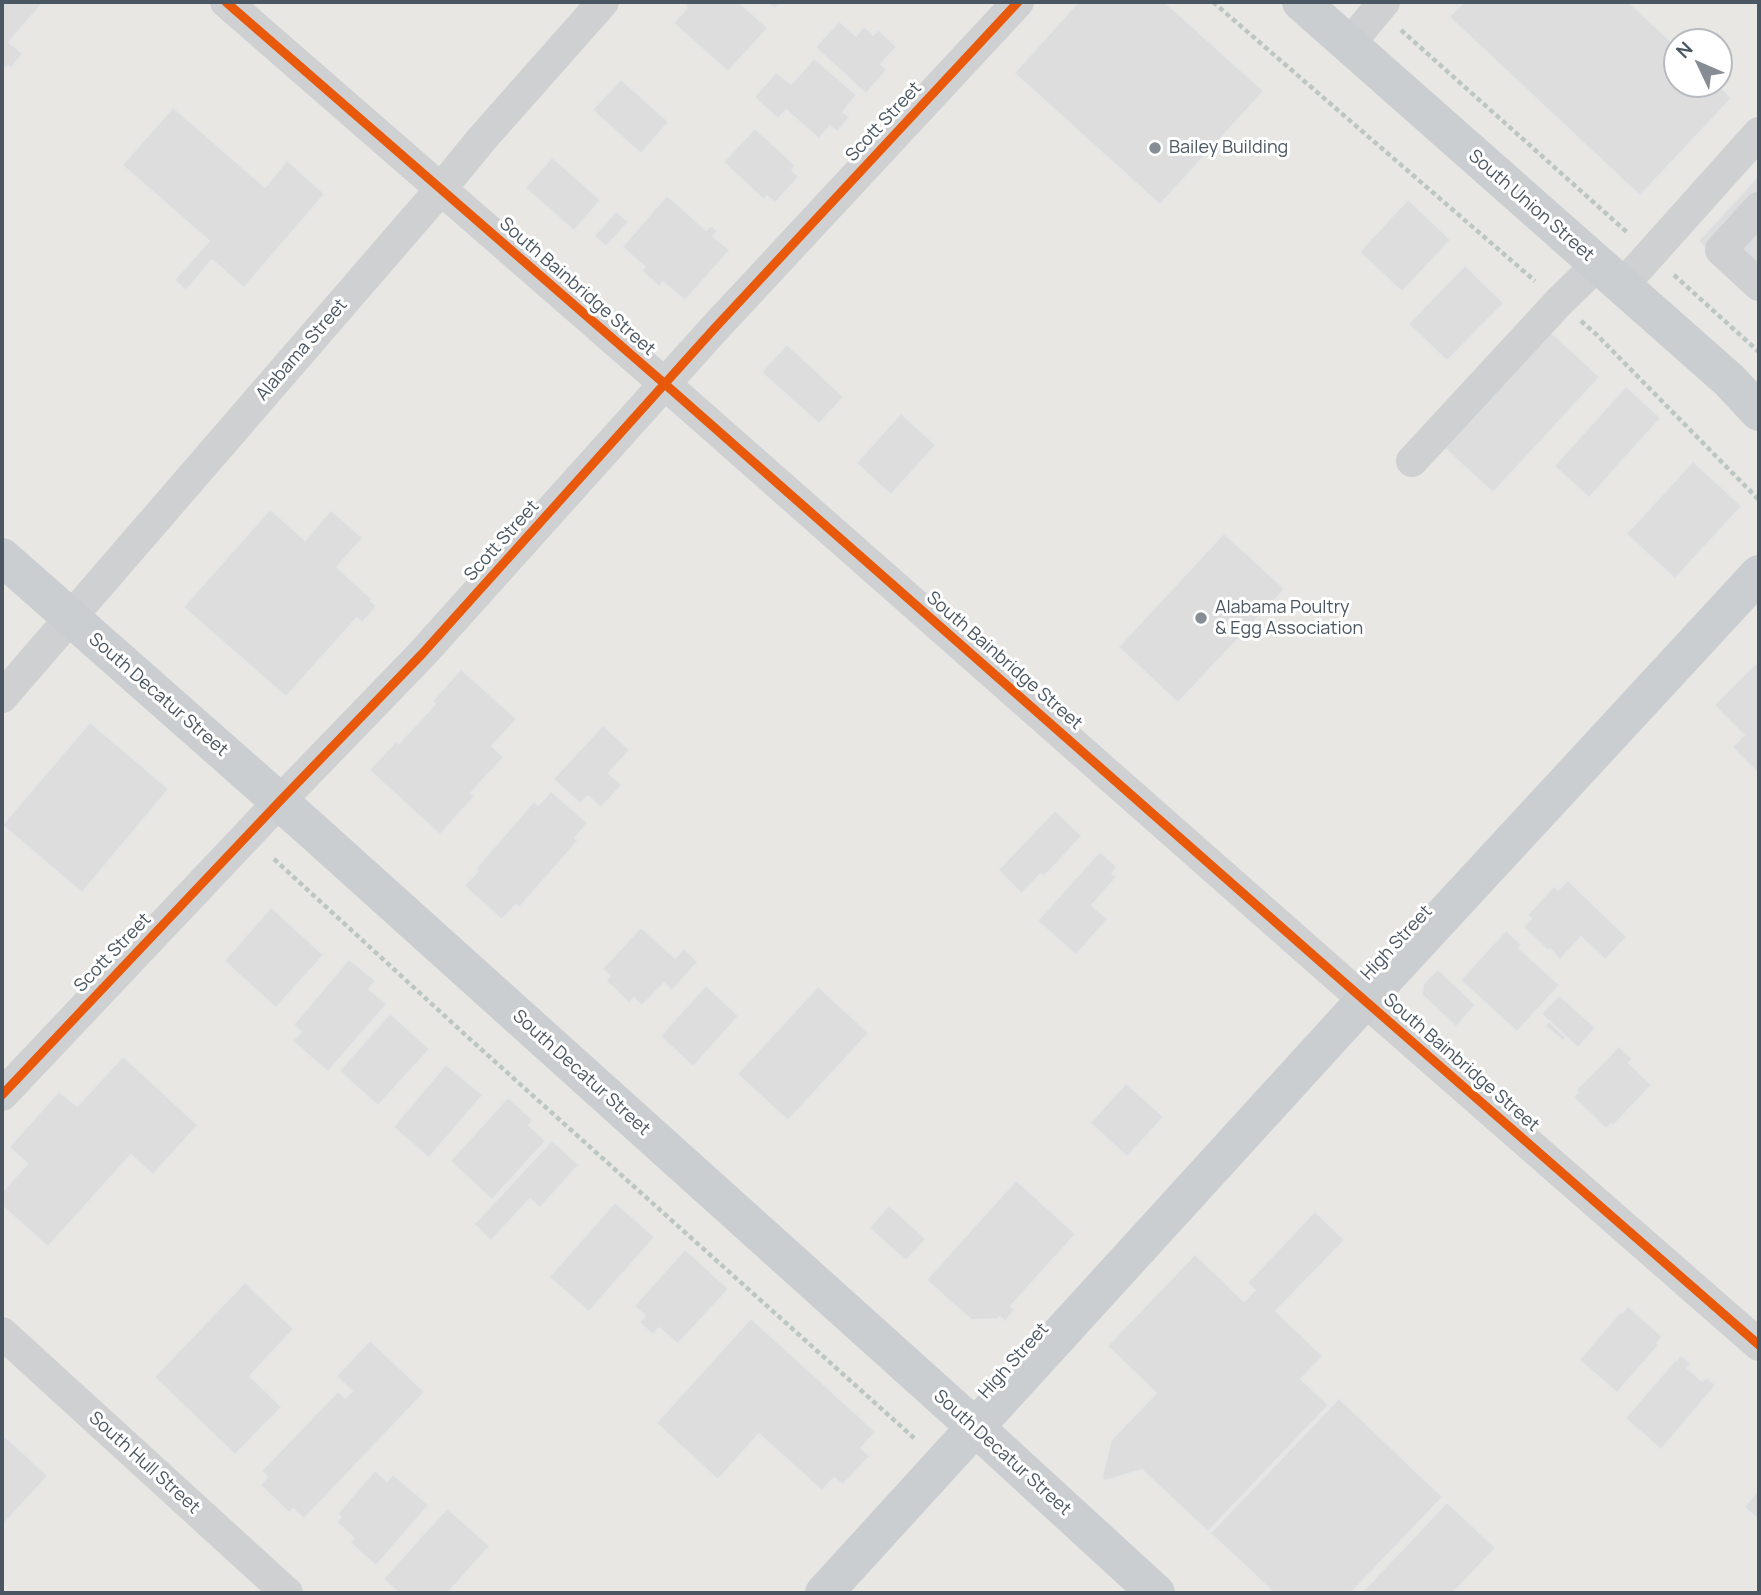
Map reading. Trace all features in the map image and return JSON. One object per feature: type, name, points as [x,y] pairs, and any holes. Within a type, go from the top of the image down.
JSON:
[{"type":"main road","name":"South Union Street","points":[[1301,2],[1729,380],[1759,412]]},
{"type":"main road","name":"South Decatur Street","points":[[2,557],[279,802],[1156,1593]]},
{"type":"main road","name":"High Street","points":[[824,1593],[1365,1000],[1759,574]]},
{"type":"street","name":"South Bainbridge Street","points":[[226,2],[1759,1345]]},
{"type":"street","name":"Alabama Street","points":[[2,697],[480,141],[603,2]]},
{"type":"street","name":"Scott Street","points":[[2,1095],[422,654],[731,311],[1018,2]]},
{"type":"street","points":[[1349,44],[1381,6]]},
{"type":"street","points":[[1412,461],[1559,302],[1650,254],[1759,133]]},
{"type":"street","points":[[1759,208],[1721,250],[1759,285]]},
{"type":"street","name":"South Hull Street","points":[[2,1333],[287,1593]]},
{"type":"path","points":[[1213,2],[1597,335],[1759,500]]},
{"type":"path","points":[[1381,6],[1759,352]]},
{"type":"path","points":[[274,859],[472,1041],[914,1438]]},
{"type":"shaded area","points":[[2,2],[1759,2],[1759,1593],[2,1593]]},
{"type":"building","points":[[2,2],[44,2],[9,42],[23,54],[11,68],[8,66],[6,69],[2,64]]},
{"type":"building","points":[[688,2],[739,2],[768,28],[728,72],[673,23],[687,8],[685,5]]},
{"type":"building","points":[[766,2],[781,2],[775,9]]},
{"type":"building","name":"Bailey Building","points":[[1078,2],[1165,2],[1264,91],[1160,205],[1014,73]]},
{"type":"building","points":[[1464,2],[1629,2],[1663,34],[1663,98],[1732,98],[1640,196],[1449,17]]},
{"type":"building","points":[[839,21],[856,36],[864,26],[873,35],[878,29],[897,47],[881,64],[887,70],[866,94],[815,47]]},
{"type":"building","points":[[814,58],[857,95],[843,112],[850,117],[837,132],[830,126],[819,139],[786,110],[778,119],[754,97],[776,72],[791,84]]},
{"type":"building","points":[[621,79],[669,122],[641,154],[592,110]]},
{"type":"building","points":[[173,107],[265,187],[287,160],[325,194],[244,288],[212,260],[186,291],[174,280],[209,241],[122,165]]},
{"type":"building","points":[[755,128],[796,166],[792,170],[799,177],[775,203],[767,196],[764,200],[723,162]]},
{"type":"building","points":[[552,157],[601,200],[574,231],[525,188]]},
{"type":"building","points":[[1759,175],[1759,299],[1698,241]]},
{"type":"building","points":[[667,195],[706,230],[711,225],[718,231],[713,236],[730,250],[685,301],[663,282],[659,287],[641,270],[645,267],[622,247]]},
{"type":"building","points":[[1408,199],[1451,240],[1402,292],[1359,252]]},
{"type":"building","points":[[616,211],[629,222],[606,247],[594,236]]},
{"type":"building","points":[[1465,265],[1504,303],[1447,361],[1408,324]]},
{"type":"building","points":[[1550,331],[1600,377],[1493,493],[1443,447]]},
{"type":"building","points":[[787,344],[844,397],[819,424],[761,372]]},
{"type":"building","points":[[1626,386],[1661,418],[1589,498],[1554,466]]},
{"type":"building","points":[[901,413],[936,445],[891,495],[856,463]]},
{"type":"building","points":[[1693,461],[1742,506],[1675,579],[1626,534]]},
{"type":"building","points":[[270,509],[305,540],[331,510],[363,538],[337,567],[377,606],[362,623],[357,618],[286,697],[183,607]]},
{"type":"building","name":"Alabama Poultry & Egg Association","points":[[1224,533],[1285,589],[1178,703],[1118,647]]},
{"type":"building","points":[[1756,663],[1759,666],[1759,774],[1732,747],[1744,735],[1714,705]]},
{"type":"building","points":[[461,669],[517,719],[492,746],[504,757],[471,793],[475,796],[440,835],[369,770],[396,741],[399,743],[435,704],[432,701]]},
{"type":"building","points":[[90,722],[169,789],[82,893],[2,825]]},
{"type":"building","points":[[603,725],[630,750],[609,773],[622,785],[601,808],[588,796],[580,804],[553,779]]},
{"type":"building","points":[[551,791],[588,823],[575,838],[578,841],[519,908],[516,905],[502,920],[464,886],[478,871],[475,869],[534,801],[538,805]]},
{"type":"building","points":[[1055,810],[1082,836],[1044,877],[1041,874],[1022,894],[998,870]]},
{"type":"building","points":[[1100,851],[1117,867],[1112,874],[1117,877],[1092,905],[1108,919],[1076,955],[1037,921]]},
{"type":"building","points":[[1568,880],[1627,937],[1605,960],[1581,937],[1560,960],[1523,927],[1531,919],[1527,915],[1554,886],[1558,890]]},
{"type":"building","points":[[271,907],[324,955],[276,1008],[224,961]]},
{"type":"building","points":[[641,927],[675,958],[684,948],[698,962],[672,991],[664,983],[642,1006],[634,998],[629,1003],[606,981],[610,976],[602,969]]},
{"type":"building","points":[[1506,930],[1522,945],[1519,948],[1560,985],[1517,1032],[1460,980]]},
{"type":"building","points":[[349,959],[376,981],[369,989],[387,1004],[328,1072],[292,1041],[301,1032],[293,1025]]},
{"type":"building","points":[[1438,969],[1476,1005],[1456,1027],[1422,995],[1423,984]]},
{"type":"building","points":[[706,985],[739,1016],[693,1067],[660,1036]]},
{"type":"building","points":[[818,986],[869,1033],[788,1121],[737,1074]]},
{"type":"building","points":[[1559,995],[1596,1028],[1578,1048],[1541,1014]]},
{"type":"building","points":[[390,1013],[430,1049],[378,1106],[339,1071]]},
{"type":"building","points":[[1549,1021],[1566,1037],[1563,1041],[1545,1026]]},
{"type":"building","points":[[1619,1046],[1633,1059],[1629,1063],[1652,1085],[1613,1126],[1611,1124],[1606,1129],[1573,1097],[1578,1092],[1576,1090]]},
{"type":"building","points":[[123,1056],[198,1125],[153,1175],[131,1155],[48,1247],[2,1206],[2,1192],[27,1164],[9,1147],[59,1091],[77,1106]]},
{"type":"building","points":[[446,1064],[483,1095],[429,1158],[393,1127]]},
{"type":"building","points":[[1126,1083],[1164,1117],[1127,1157],[1090,1123]]},
{"type":"building","points":[[508,1097],[533,1120],[529,1125],[546,1141],[492,1200],[450,1161]]},
{"type":"building","points":[[552,1140],[579,1165],[540,1208],[530,1199],[491,1241],[474,1224]]},
{"type":"building","points":[[1016,1180],[1076,1234],[1011,1306],[1015,1310],[1005,1322],[1000,1317],[971,1320],[926,1280]]},
{"type":"building","points":[[615,1202],[655,1237],[589,1312],[549,1277]]},
{"type":"building","points":[[889,1205],[926,1239],[906,1261],[869,1228]]},
{"type":"building","points":[[1315,1211],[1345,1240],[1276,1311],[1323,1356],[1301,1379],[1329,1405],[1208,1532],[1142,1470],[1104,1481],[1102,1478],[1111,1440],[1156,1393],[1107,1346],[1195,1254],[1244,1301],[1255,1290],[1247,1283]]},
{"type":"building","points":[[685,1249],[729,1289],[678,1344],[659,1328],[653,1335],[639,1322],[645,1316],[634,1306]]},
{"type":"building","points":[[245,1282],[294,1329],[250,1376],[282,1407],[235,1455],[154,1377]]},
{"type":"building","points":[[1628,1306],[1662,1336],[1657,1343],[1659,1345],[1617,1393],[1579,1360]]},
{"type":"building","points":[[751,1318],[876,1432],[861,1448],[870,1456],[843,1485],[834,1478],[822,1491],[759,1434],[718,1480],[656,1423]]},
{"type":"building","points":[[370,1340],[425,1392],[304,1519],[293,1509],[289,1513],[260,1485],[267,1477],[261,1471],[338,1391],[345,1398],[352,1391],[336,1376]]},
{"type":"building","points":[[1681,1355],[1691,1363],[1687,1368],[1702,1381],[1706,1377],[1716,1385],[1661,1450],[1625,1418]]},
{"type":"building","points":[[1339,1398],[1443,1497],[1351,1593],[1274,1593],[1210,1533]]},
{"type":"building","points":[[5,1436],[48,1476],[2,1526],[2,1440]]},
{"type":"building","points":[[375,1470],[387,1481],[393,1474],[429,1505],[376,1566],[350,1543],[354,1538],[336,1522],[341,1517],[337,1514]]},
{"type":"building","points":[[1759,1489],[1759,1520],[1744,1507]]},
{"type":"building","points":[[1447,1502],[1496,1548],[1453,1593],[1361,1593]]},
{"type":"building","points":[[447,1508],[490,1546],[448,1593],[399,1593],[383,1579]]},
{"type":"cycle path","points":[[226,2],[1759,1345]]},
{"type":"cycle path","points":[[2,1095],[422,654],[713,330],[1018,2]]},
{"type":"place","name":"Bailey Building","points":[[1155,148]]},
{"type":"place","name":"Alabama Poultry & Egg Association","points":[[1201,618]]}]
